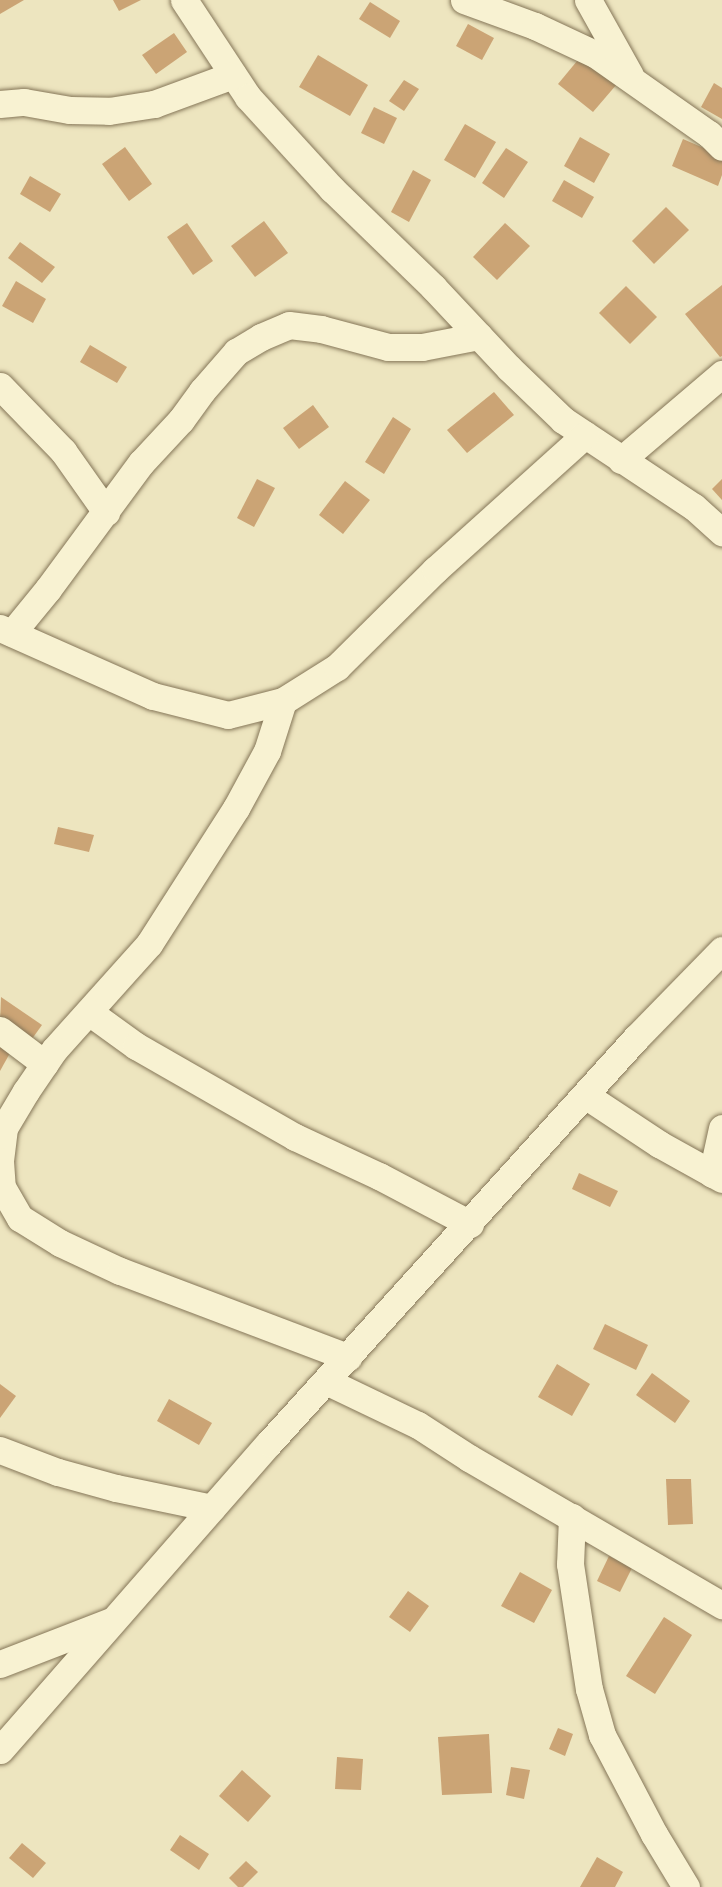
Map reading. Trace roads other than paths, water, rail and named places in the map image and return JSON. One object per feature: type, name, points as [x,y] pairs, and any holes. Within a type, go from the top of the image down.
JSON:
[{"type":"street","points":[[184,0],[248,97],[332,189],[433,286],[563,420],[694,507],[722,532]]},
{"type":"street","points":[[464,0],[535,26],[595,54],[709,134],[722,147]]},
{"type":"street","points":[[588,0],[632,79]]},
{"type":"street","points":[[0,104],[24,102],[70,110],[109,111],[154,104],[233,75]]},
{"type":"street","points":[[479,336],[422,347],[388,347],[321,329],[289,325],[261,337],[236,352],[181,420],[141,463],[106,512],[6,630],[153,696],[228,715],[284,701],[337,667],[435,570],[585,435]]},
{"type":"street","points":[[621,460],[722,374]]},
{"type":"street","points":[[0,386],[63,451],[106,512]]},
{"type":"street","points":[[284,701],[267,751],[236,808],[149,944],[45,1064],[4,1128],[0,1161],[2,1187],[20,1218],[60,1243],[120,1270],[230,1310],[348,1357]]},
{"type":"street","points":[[0,1750],[326,1381],[585,1095],[722,950]]},
{"type":"street","points":[[89,1012],[136,1046],[285,1131],[470,1224]]},
{"type":"street","points":[[0,1030],[45,1064]]},
{"type":"street","points":[[585,1095],[659,1144],[717,1177],[722,1128]]},
{"type":"street","points":[[326,1381],[418,1425],[722,1605]]},
{"type":"street","points":[[0,1450],[58,1472],[116,1488],[212,1508]]},
{"type":"street","points":[[572,1517],[570,1564],[589,1689],[602,1735],[654,1834],[686,1887]]},
{"type":"street","points":[[0,1664],[116,1619]]}]
